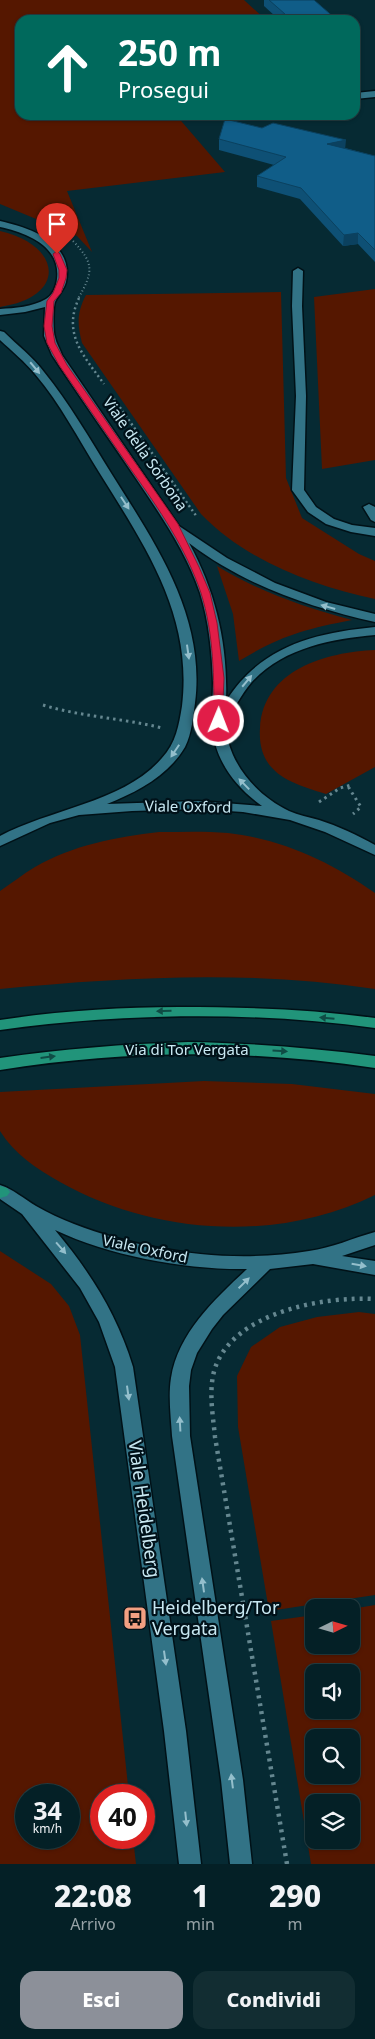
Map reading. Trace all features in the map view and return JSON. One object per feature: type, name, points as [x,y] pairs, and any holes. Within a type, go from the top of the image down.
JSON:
[{"type":"main road","points":[[0,1025],[65,1016],[177,1011],[280,1014],[375,1023]]},
{"type":"main road","name":"Via di Tor Vergata","points":[[0,1064],[79,1054],[173,1048],[282,1051],[375,1062]]},
{"type":"street","points":[[360,96],[375,94]]},
{"type":"street","points":[[0,223],[18,227],[41,238],[53,249],[59,258],[63,270],[63,278],[57,293],[50,301],[21,310],[0,312]]},
{"type":"street","points":[[298,271],[297,306],[301,396],[298,490],[302,499],[316,514],[335,526],[351,530],[375,532]]},
{"type":"street","name":"Viale della Sorbona","points":[[50,301],[49,336],[57,355],[173,524],[199,577],[213,623],[219,678],[219,721],[222,746],[236,775],[261,799],[282,813]]},
{"type":"street","points":[[0,334],[27,359],[59,402],[140,527],[165,573],[181,618],[189,656],[190,705],[183,733],[176,750],[146,779],[116,796],[74,812]]},
{"type":"street","points":[[173,524],[205,550],[262,582],[312,602],[375,618]]},
{"type":"street","points":[[219,721],[247,681],[264,666],[284,653],[326,638],[375,631]]},
{"type":"street","name":"Viale Oxford","points":[[0,842],[22,830],[74,812],[138,806],[177,805],[233,807],[282,813],[333,831],[375,851]]},
{"type":"street","points":[[0,1192],[29,1211]]},
{"type":"street","name":"Viale Oxford","points":[[29,1211],[100,1240],[152,1253],[215,1261],[266,1262]]},
{"type":"street","name":"Viale Heidelberg","points":[[29,1211],[73,1263],[94,1292],[115,1337],[124,1367],[175,1731],[190,1864]]},
{"type":"street","points":[[241,1864],[232,1780],[181,1436],[180,1387],[185,1361],[198,1334],[227,1300],[266,1262],[309,1258],[348,1248],[375,1238]]},
{"type":"street","points":[[309,1258],[375,1268]]},
{"type":"path","points":[[72,240],[81,248],[88,259],[90,270],[89,283],[76,305],[72,320],[78,346],[179,494],[203,523]]},
{"type":"path","points":[[43,705],[70,713],[130,720],[183,733]]},
{"type":"path","points":[[319,802],[340,788],[351,785],[349,788],[361,807],[353,814]]},
{"type":"path","points":[[287,1864],[215,1437],[212,1404],[213,1376],[220,1357],[240,1336],[271,1315],[290,1309],[333,1302],[375,1299]]},
{"type":"shaded area","points":[[0,0],[244,0],[260,15],[15,15],[15,120],[180,120],[225,172],[67,191],[92,252],[77,236],[0,204]]},
{"type":"shaded area","points":[[0,231],[21,238],[36,247],[45,259],[49,270],[46,282],[37,293],[22,301],[0,307]]},
{"type":"shaded area","points":[[375,289],[375,460],[322,469],[314,297]]},
{"type":"shaded area","points":[[281,292],[286,478],[302,518],[359,554],[375,561],[375,599],[328,587],[281,569],[238,545],[201,514],[82,343],[80,336],[79,313],[86,295]]},
{"type":"shaded area","points":[[217,566],[249,584],[283,598],[352,620],[293,634],[267,645],[239,661],[233,614]]},
{"type":"shaded area","points":[[375,650],[375,767],[326,794],[300,785],[278,774],[264,756],[260,743],[260,728],[264,708],[272,692],[285,678],[300,668],[318,660],[337,655]]},
{"type":"shaded area","points":[[159,832],[228,833],[287,846],[341,871],[375,893],[375,989],[282,979],[188,977],[93,981],[0,989],[0,891],[35,867],[64,853],[111,839]]},
{"type":"shaded area","points":[[204,1081],[292,1084],[375,1094],[375,1195],[338,1210],[298,1221],[258,1226],[216,1226],[175,1222],[135,1213],[96,1200],[60,1182],[19,1154],[0,1131],[0,1092]]},
{"type":"shaded area","points":[[0,1251],[51,1284],[69,1306],[80,1335],[128,1784],[90,1784],[90,1849],[134,1849],[136,1864],[0,1864]]},
{"type":"shaded area","points":[[359,1312],[375,1314],[375,1595],[348,1599],[305,1599],[305,1606],[269,1611],[238,1427],[237,1376],[251,1347],[280,1327],[317,1317]]},
{"type":"shaded area","points":[[375,1605],[375,1864],[311,1864],[309,1849],[360,1849],[360,1794],[305,1794],[305,1828],[271,1621],[305,1616],[305,1654],[360,1654],[360,1608]]},
{"type":"building","points":[[269,0],[314,0],[331,15],[277,15],[285,14]]},
{"type":"building","points":[[225,120],[262,128],[273,123],[346,140],[327,144],[375,156],[375,250],[358,233],[344,235],[301,188],[257,176],[286,157],[219,139]]},
{"type":"place","name":"Heidelberg/Tor Vergata","points":[[135,1618]]},
{"type":"route","points":[[57,254],[63,270],[63,278],[57,293],[50,301],[48,326],[51,343],[63,365],[173,524],[195,567],[205,593],[213,623],[219,678],[219,721]]}]
